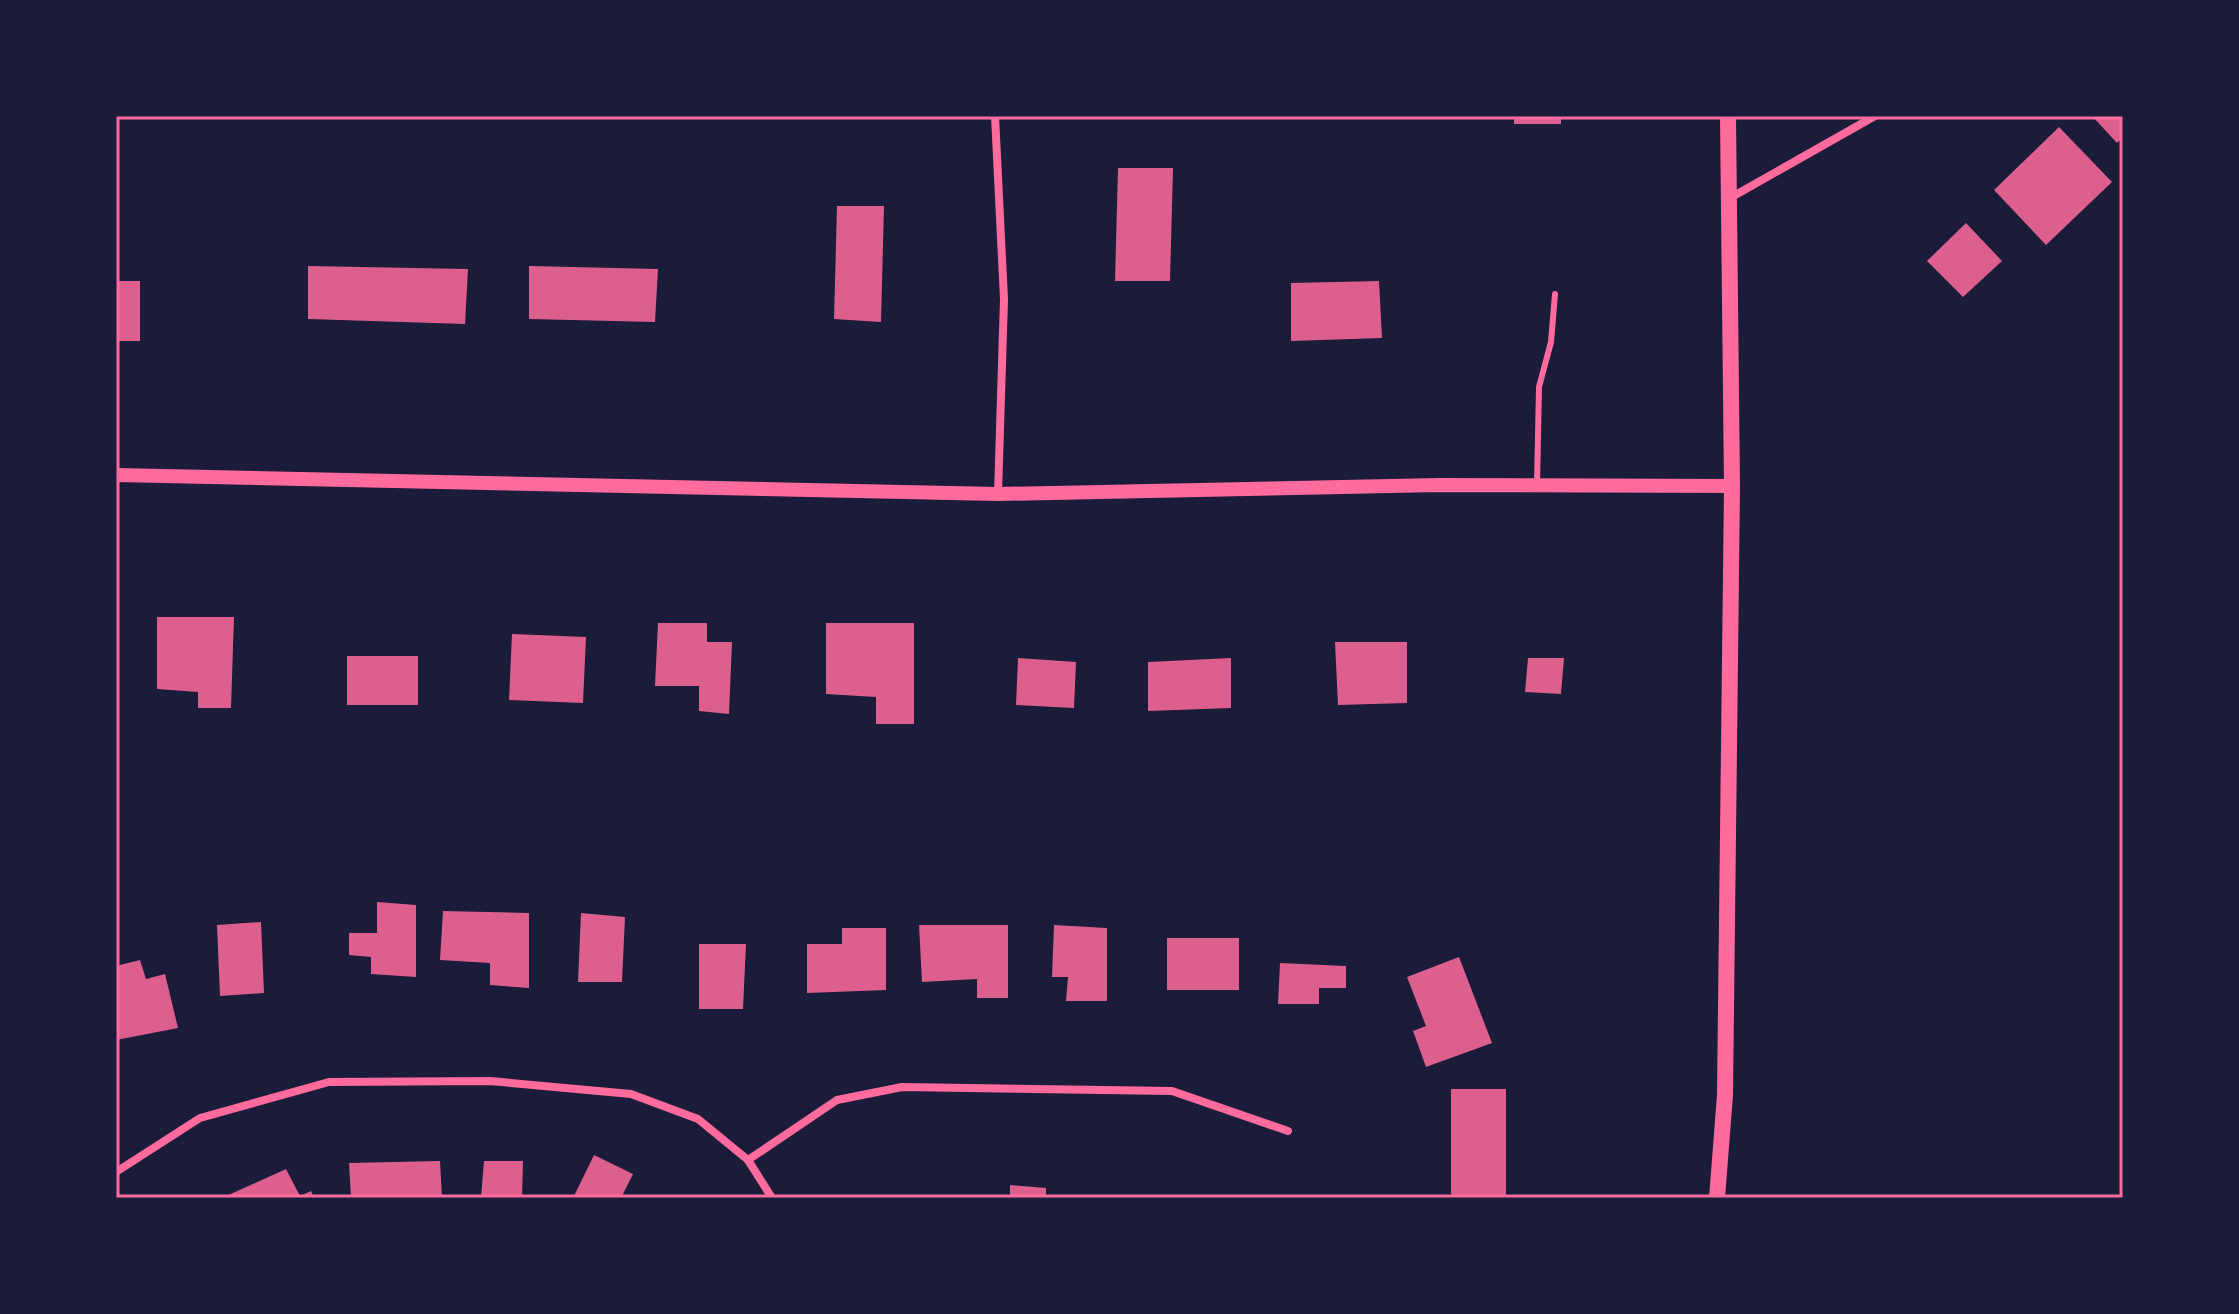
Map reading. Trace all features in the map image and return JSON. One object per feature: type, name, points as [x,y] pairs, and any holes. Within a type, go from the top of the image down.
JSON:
[{"type":"main road","points":[[1717,1198],[1725,1095],[1732,486],[1728,116]]},
{"type":"street","points":[[995,116],[1004,299],[998,494]]},
{"type":"street","points":[[1729,199],[1875,116]]},
{"type":"street","points":[[116,475],[998,494],[1537,485],[1732,486]]},
{"type":"street","points":[[116,1172],[200,1118],[329,1082],[490,1081],[631,1094],[698,1119],[748,1160],[772,1198]]},
{"type":"street","points":[[748,1160],[837,1100],[902,1087],[1172,1091],[1288,1131]]},
{"type":"lane","points":[[1537,485],[1539,387],[1551,342],[1555,294]]},
{"type":"building","points":[[1514,116],[1561,116],[1561,124],[1514,124]]},
{"type":"building","points":[[2092,116],[2123,116],[2123,138],[2117,143]]},
{"type":"building","points":[[2059,127],[2112,182],[2046,245],[1994,190]]},
{"type":"building","points":[[1118,168],[1173,168],[1170,281],[1115,281]]},
{"type":"building","points":[[837,206],[884,206],[881,322],[834,319]]},
{"type":"building","points":[[1966,223],[2002,261],[1963,297],[1927,261]]},
{"type":"building","points":[[308,266],[468,269],[465,324],[308,319]]},
{"type":"building","points":[[529,266],[658,269],[655,322],[529,319]]},
{"type":"building","points":[[116,281],[140,281],[140,341],[116,341]]},
{"type":"building","points":[[1379,281],[1382,338],[1291,341],[1291,283]]},
{"type":"building","points":[[157,617],[234,617],[231,708],[198,708],[198,692],[157,689]]},
{"type":"building","points":[[658,623],[707,623],[707,642],[732,642],[729,714],[699,711],[699,686],[655,686]]},
{"type":"building","points":[[826,623],[914,623],[914,724],[876,724],[876,697],[826,694]]},
{"type":"building","points":[[512,634],[586,637],[583,703],[509,700]]},
{"type":"building","points":[[1335,642],[1407,642],[1407,703],[1338,705]]},
{"type":"building","points":[[347,656],[418,656],[418,705],[347,705]]},
{"type":"building","points":[[1018,658],[1076,662],[1074,708],[1016,705]]},
{"type":"building","points":[[1231,658],[1231,708],[1148,711],[1148,662]]},
{"type":"building","points":[[1528,658],[1564,658],[1561,694],[1525,692]]},
{"type":"building","points":[[377,902],[416,905],[416,977],[371,974],[371,957],[349,955],[349,933],[377,933]]},
{"type":"building","points":[[443,911],[529,913],[529,988],[490,985],[490,963],[440,960]]},
{"type":"building","points":[[581,913],[625,917],[622,982],[578,982]]},
{"type":"building","points":[[261,922],[264,993],[220,996],[217,925]]},
{"type":"building","points":[[919,925],[1008,925],[1008,998],[977,998],[977,979],[922,982]]},
{"type":"building","points":[[1054,925],[1107,928],[1107,1001],[1066,1001],[1068,977],[1052,977]]},
{"type":"building","points":[[842,928],[886,928],[886,990],[807,993],[807,944],[842,944]]},
{"type":"building","points":[[1167,938],[1239,938],[1239,990],[1167,990]]},
{"type":"building","points":[[699,944],[746,944],[743,1009],[699,1009]]},
{"type":"building","points":[[1459,957],[1492,1043],[1426,1067],[1413,1031],[1426,1026],[1407,977]]},
{"type":"building","points":[[140,960],[146,979],[165,974],[178,1028],[116,1040],[116,966]]},
{"type":"building","points":[[1280,963],[1346,966],[1346,988],[1319,988],[1319,1004],[1278,1004]]},
{"type":"building","points":[[1451,1089],[1506,1089],[1506,1198],[1451,1198]]},
{"type":"building","points":[[594,1155],[633,1174],[621,1198],[573,1198]]},
{"type":"building","points":[[440,1161],[442,1198],[351,1198],[349,1163]]},
{"type":"building","points":[[484,1161],[523,1161],[522,1198],[481,1198]]},
{"type":"building","points":[[286,1169],[300,1196],[311,1191],[314,1198],[222,1198]]},
{"type":"building","points":[[1010,1185],[1046,1188],[1046,1198],[1010,1198]]}]
